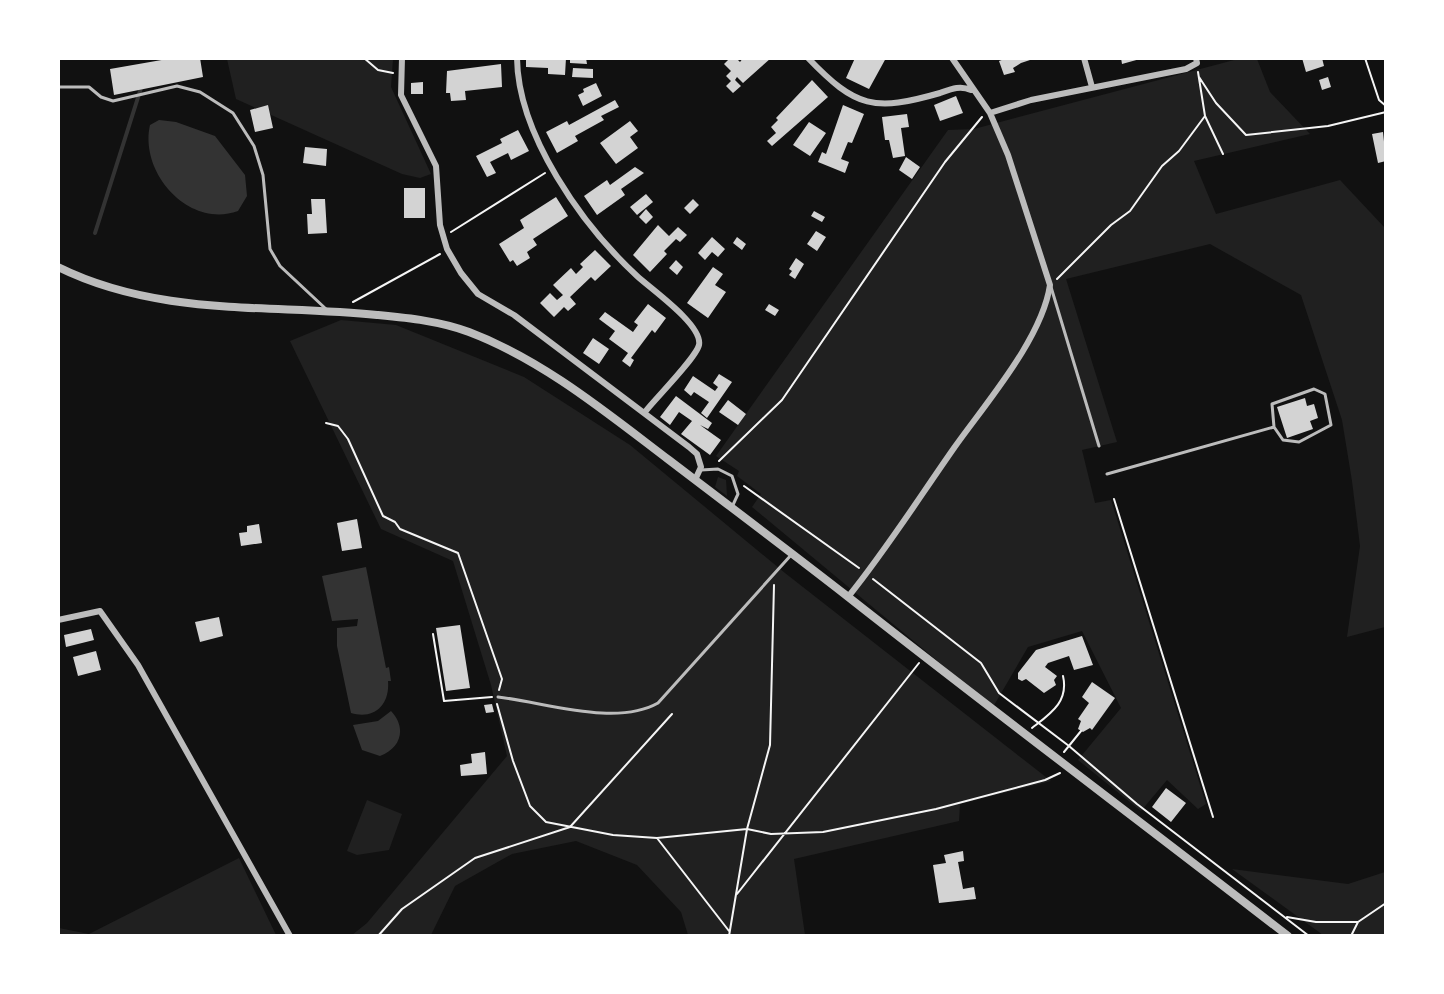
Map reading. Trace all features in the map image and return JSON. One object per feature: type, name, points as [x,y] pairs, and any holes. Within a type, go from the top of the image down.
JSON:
[{"type":"street","points":[[402,58],[401,95],[436,166],[440,225],[447,249],[461,273],[478,294],[514,315],[645,412],[697,454],[701,470],[695,480]]},
{"type":"street","points":[[517,58],[521,100],[533,131],[553,168],[596,231],[635,274],[686,318],[697,333],[699,345],[690,361],[645,412]]},
{"type":"street","points":[[808,58],[848,95],[882,105],[904,103],[960,87],[972,90]]},
{"type":"street","points":[[848,597],[1041,322],[1050,285],[1008,155],[989,111],[972,90],[952,58]]},
{"type":"street","points":[[1084,58],[1092,87]]},
{"type":"street","points":[[989,111],[1031,100],[1186,69],[1197,61]]},
{"type":"street","points":[[58,267],[91,283],[132,295],[175,302],[197,305],[327,310],[421,320],[467,331],[522,356],[603,410],[793,553],[1288,936]]},
{"type":"street","points":[[58,620],[100,611],[138,665],[290,936]]},
{"type":"lane","points":[[58,87],[89,87],[101,97],[112,101],[177,86],[200,92],[233,113],[254,146],[263,175],[270,249],[280,266],[327,310]]},
{"type":"lane","points":[[1050,285],[1099,446]]},
{"type":"lane","points":[[1314,389],[1325,394],[1331,425],[1317,435],[1299,442],[1283,440],[1274,427],[1272,404],[1314,389]]},
{"type":"lane","points":[[1107,474],[1274,427]]},
{"type":"lane","points":[[701,470],[711,468],[724,471],[734,479],[738,495],[732,507]]},
{"type":"lane","points":[[498,697],[585,712],[631,712],[647,709],[658,703],[793,553]]},
{"type":"path","points":[[364,58],[378,70],[400,75]]},
{"type":"path","points":[[1365,58],[1379,100],[1386,106]]},
{"type":"path","points":[[1197,61],[1205,116],[1223,154]]},
{"type":"path","points":[[1199,77],[1216,103],[1246,135],[1328,126],[1386,112]]},
{"type":"path","points":[[711,468],[782,400],[945,162],[989,111]]},
{"type":"path","points":[[1050,285],[1106,233],[1111,225],[1130,211],[1162,166],[1179,151],[1205,116]]},
{"type":"path","points":[[444,237],[553,168]]},
{"type":"path","points":[[338,311],[447,249]]},
{"type":"path","points":[[326,423],[338,426],[348,439],[383,516],[395,522],[400,529],[458,553],[502,679],[496,702],[513,762],[530,806],[546,822],[657,838],[747,829],[771,834],[823,832],[936,809],[1045,780],[1060,773]]},
{"type":"path","points":[[734,479],[866,573],[981,663],[999,693],[1137,804],[1309,936]]},
{"type":"path","points":[[1114,499],[1213,817]]},
{"type":"path","points":[[729,936],[747,829],[770,745],[774,583]]},
{"type":"path","points":[[432,634],[444,701],[498,697]]},
{"type":"path","points":[[735,897],[924,656]]},
{"type":"path","points":[[1025,734],[1060,704],[1065,684],[1063,676]]},
{"type":"path","points":[[378,936],[402,909],[475,858],[570,827],[672,714]]},
{"type":"path","points":[[657,838],[729,931]]},
{"type":"path","points":[[1351,936],[1358,922],[1386,903]]},
{"type":"path","points":[[1286,917],[1316,922],[1358,922]]},
{"type":"shaded area","points":[[227,59],[393,59],[391,87],[431,174],[420,178],[402,174],[236,99]]},
{"type":"shaded area","points":[[1238,59],[1257,59],[1270,92],[1310,134],[1194,161],[1216,214],[1340,180],[1385,228],[1385,627],[1347,637],[1360,546],[1352,481],[1342,420],[1301,295],[1210,244],[1066,279],[1117,442],[1082,450],[1095,503],[1111,500],[1206,804],[1198,809],[1167,780],[1141,811],[1078,760],[1121,708],[1082,631],[1028,647],[993,707],[752,507],[761,494],[737,476],[739,471],[716,456],[948,130],[974,129]]},
{"type":"shaded area","points":[[159,120],[176,122],[215,136],[245,175],[247,196],[238,211],[220,214],[202,212],[186,204],[172,193],[160,178],[152,161],[149,143],[150,125]]},
{"type":"shaded area","points":[[341,320],[396,325],[524,377],[630,445],[785,573],[1051,781],[960,804],[959,821],[794,859],[805,935],[688,935],[681,912],[637,865],[576,841],[512,854],[455,886],[431,935],[352,935],[367,923],[507,756],[491,685],[453,561],[381,529],[290,341]]},
{"type":"shaded area","points":[[718,477],[726,480],[727,496],[715,487]]},
{"type":"shaded area","points":[[366,567],[386,668],[389,667],[391,681],[388,681],[386,697],[379,709],[359,715],[351,713],[337,646],[337,628],[357,626],[358,619],[332,621],[322,576]]},
{"type":"shaded area","points":[[391,711],[399,724],[397,743],[380,756],[362,750],[353,725],[378,721]]},
{"type":"shaded area","points":[[367,800],[402,814],[389,850],[357,855],[347,851]]},
{"type":"shaded area","points":[[239,858],[276,935],[59,935],[59,928],[89,934]]},
{"type":"shaded area","points":[[1232,869],[1348,884],[1385,872],[1385,935],[1323,935]]},
{"type":"building","points":[[173,58],[200,58],[203,77],[114,95],[110,69]]},
{"type":"building","points":[[526,58],[566,58],[565,75],[548,74],[548,68],[526,67]]},
{"type":"building","points":[[570,58],[586,58],[587,64],[570,63]]},
{"type":"building","points":[[730,58],[736,58],[740,62],[743,58],[771,58],[743,83],[737,77],[735,80],[741,86],[733,93],[726,86],[731,81],[726,76],[731,71],[724,64]]},
{"type":"building","points":[[855,58],[886,58],[869,89],[846,78]]},
{"type":"building","points":[[1007,58],[1033,59],[1013,68],[1015,72],[1004,75],[999,61]]},
{"type":"building","points":[[1121,58],[1140,58],[1140,59],[1122,64]]},
{"type":"building","points":[[1302,58],[1322,58],[1324,66],[1306,72]]},
{"type":"building","points":[[501,64],[502,87],[465,91],[466,100],[451,101],[450,93],[446,93],[447,71]]},
{"type":"building","points":[[573,68],[593,69],[593,78],[572,77]]},
{"type":"building","points":[[1328,77],[1331,87],[1322,90],[1319,80]]},
{"type":"building","points":[[812,80],[828,97],[772,146],[767,141],[776,133],[771,127],[778,120],[776,118]]},
{"type":"building","points":[[423,82],[423,94],[411,94],[411,83]]},
{"type":"building","points":[[596,83],[602,96],[583,106],[578,95],[584,92],[583,89]]},
{"type":"building","points":[[956,96],[963,113],[940,121],[934,105]]},
{"type":"building","points":[[615,100],[619,107],[601,116],[604,120],[575,136],[578,141],[557,153],[546,132],[567,121],[569,125]]},
{"type":"building","points":[[268,105],[273,128],[255,132],[250,110]]},
{"type":"building","points":[[843,105],[864,114],[852,143],[848,142],[841,159],[849,162],[845,173],[818,162],[822,152],[826,154]]},
{"type":"building","points":[[907,114],[909,127],[901,128],[905,156],[893,158],[889,140],[885,140],[882,117]]},
{"type":"building","points":[[630,121],[638,131],[630,137],[638,148],[616,164],[600,143]]},
{"type":"building","points":[[809,122],[826,133],[810,156],[793,145]]},
{"type":"building","points":[[518,130],[529,151],[511,160],[508,153],[490,162],[496,173],[487,177],[476,156],[502,143],[500,139]]},
{"type":"building","points":[[1383,132],[1386,161],[1378,163],[1372,134]]},
{"type":"building","points":[[305,147],[327,149],[326,166],[303,163]]},
{"type":"building","points":[[906,157],[920,167],[912,179],[899,170]]},
{"type":"building","points":[[635,167],[644,173],[621,189],[625,195],[597,215],[584,196],[607,180],[610,185]]},
{"type":"building","points":[[404,188],[425,188],[425,218],[404,218]]},
{"type":"building","points":[[646,194],[653,202],[637,215],[630,207]]},
{"type":"building","points":[[556,197],[568,216],[533,239],[537,245],[527,252],[530,258],[517,266],[513,260],[510,262],[499,244],[524,228],[520,220]]},
{"type":"building","points":[[311,199],[325,199],[327,233],[308,234],[307,214],[312,214]]},
{"type":"building","points":[[693,199],[699,205],[690,214],[684,208]]},
{"type":"building","points":[[646,209],[653,217],[646,224],[639,217]]},
{"type":"building","points":[[814,211],[825,217],[822,222],[811,216]]},
{"type":"building","points":[[658,225],[669,236],[678,227],[687,235],[680,242],[676,239],[664,251],[667,254],[650,272],[633,255]]},
{"type":"building","points":[[816,231],[826,237],[817,251],[807,244]]},
{"type":"building","points":[[712,237],[725,249],[718,257],[712,252],[705,260],[698,253]]},
{"type":"building","points":[[737,237],[746,244],[742,250],[733,243]]},
{"type":"building","points":[[595,250],[611,266],[595,281],[591,277],[570,297],[576,304],[568,311],[564,307],[554,317],[540,303],[550,293],[557,300],[563,295],[553,285],[571,268],[576,274],[583,267],[580,264]]},
{"type":"building","points":[[796,258],[804,264],[795,279],[789,275],[792,271],[789,269]]},
{"type":"building","points":[[676,260],[683,267],[677,275],[669,268]]},
{"type":"building","points":[[713,267],[723,274],[715,285],[726,292],[708,318],[687,303]]},
{"type":"building","points":[[648,304],[666,318],[655,333],[652,330],[631,358],[634,360],[630,367],[622,361],[628,353],[609,339],[615,331],[599,319],[605,312],[633,332],[638,325],[634,322]]},
{"type":"building","points":[[769,304],[779,310],[775,316],[765,310]]},
{"type":"building","points":[[593,338],[609,349],[599,364],[583,353]]},
{"type":"building","points":[[719,374],[732,382],[707,418],[701,413],[709,402],[694,392],[691,396],[684,390],[693,376],[715,391],[718,387],[713,383]]},
{"type":"building","points":[[676,396],[712,423],[708,429],[700,425],[721,440],[710,455],[681,434],[692,421],[679,412],[670,425],[660,417]]},
{"type":"building","points":[[1305,398],[1307,406],[1314,404],[1318,418],[1310,421],[1313,429],[1287,438],[1277,407]]},
{"type":"building","points":[[728,400],[746,414],[738,425],[719,412]]},
{"type":"building","points":[[357,519],[362,548],[342,551],[337,523]]},
{"type":"building","points":[[259,524],[262,543],[241,546],[239,533],[247,532],[247,526]]},
{"type":"building","points":[[219,617],[223,636],[200,642],[195,622]]},
{"type":"building","points":[[460,625],[470,688],[446,691],[436,628]]},
{"type":"building","points":[[91,629],[94,640],[66,647],[64,635]]},
{"type":"building","points":[[1082,636],[1093,665],[1074,670],[1069,656],[1048,663],[1045,667],[1057,676],[1054,680],[1056,685],[1044,693],[1026,679],[1022,681],[1018,679],[1018,673],[1036,650]]},
{"type":"building","points":[[96,651],[101,670],[78,676],[73,657]]},
{"type":"building","points":[[1092,682],[1115,698],[1092,730],[1090,728],[1083,732],[1078,729],[1081,721],[1078,719],[1089,703],[1082,697]]},
{"type":"building","points":[[492,704],[494,712],[486,713],[484,705]]},
{"type":"building","points":[[485,752],[487,774],[461,776],[460,765],[472,763],[471,754]]},
{"type":"building","points":[[1166,788],[1186,803],[1171,822],[1152,807]]},
{"type":"building","points":[[963,851],[964,861],[958,862],[963,889],[974,887],[976,899],[939,903],[933,865],[946,863],[944,855]]},
{"type":"waterway","points":[[95,233],[141,88]]}]
